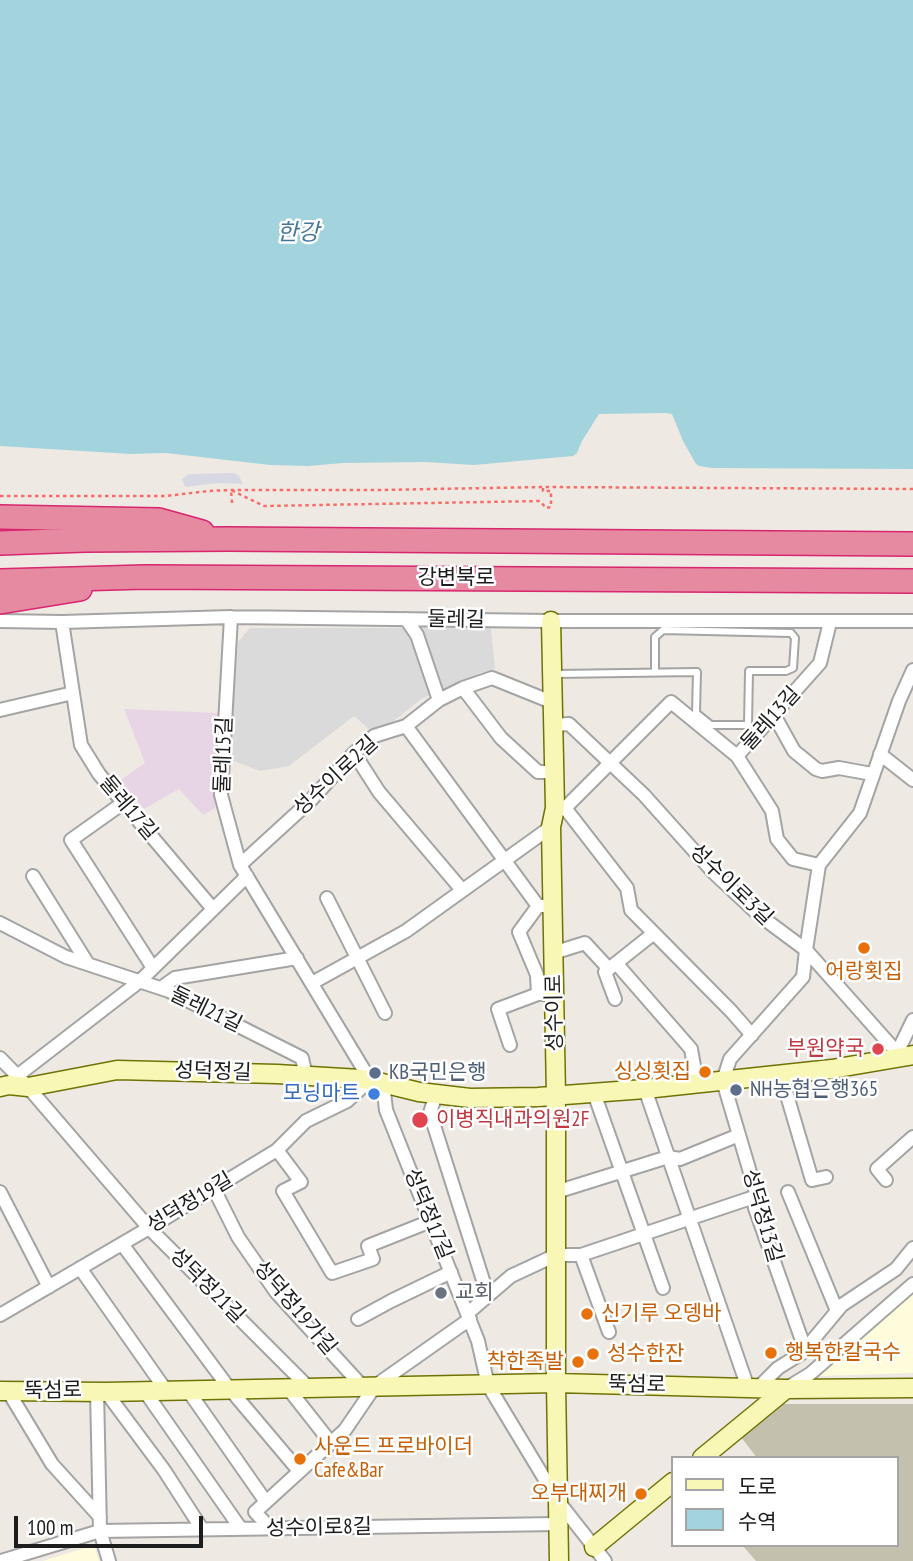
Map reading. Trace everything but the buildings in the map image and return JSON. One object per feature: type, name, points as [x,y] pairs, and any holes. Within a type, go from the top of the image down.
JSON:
[{"type":"highway","points":[[0,517],[159,520],[228,539]]},
{"type":"highway","name":"강변북로","points":[[0,543],[228,539],[913,544]]},
{"type":"highway","points":[[0,602],[145,577]]},
{"type":"highway","name":"강변북로","points":[[0,581],[145,577],[913,581]]},
{"type":"street","name":"둘레길","points":[[0,621],[231,617],[551,621],[913,621]]},
{"type":"street","name":"둘레15길","points":[[231,617],[221,794],[240,864],[312,982],[377,1081]]},
{"type":"street","points":[[406,619],[417,635],[439,699]]},
{"type":"street","name":"성수이로","points":[[551,621],[555,772],[560,808],[551,827],[546,906],[553,953],[546,994],[556,1096],[559,1561]]},
{"type":"street","name":"둘레17길","points":[[62,622],[80,745],[99,774],[213,909]]},
{"type":"street","name":"둘레13길","points":[[560,808],[671,702],[737,756],[820,663],[830,622]]},
{"type":"street","points":[[723,1081],[730,1059],[803,978],[819,865],[860,813],[899,701],[913,670]]},
{"type":"street","name":"성수이로2길","points":[[240,864],[310,801],[354,753],[374,736],[406,726],[439,699],[492,678],[554,703]]},
{"type":"street","points":[[463,688],[501,738],[538,772],[555,772]]},
{"type":"street","points":[[0,709],[73,693]]},
{"type":"street","points":[[774,715],[794,751],[816,769],[822,771],[839,768],[873,774]]},
{"type":"street","name":"성수이로3길","points":[[554,725],[569,724],[644,795],[714,873],[759,915],[806,950],[904,1055]]},
{"type":"street","points":[[406,726],[504,860],[546,906],[519,932],[546,994],[498,1009],[510,1045]]},
{"type":"street","points":[[354,753],[379,792],[462,890]]},
{"type":"street","points":[[880,754],[913,780]]},
{"type":"street","points":[[737,756],[772,811],[777,839],[793,859],[819,865]]},
{"type":"street","points":[[123,803],[71,840],[153,968]]},
{"type":"street","points":[[560,808],[627,888],[631,910],[752,1035]]},
{"type":"street","points":[[312,982],[406,931],[551,827]]},
{"type":"street","points":[[33,876],[88,964]]},
{"type":"street","points":[[23,1082],[140,981],[247,876]]},
{"type":"street","points":[[327,898],[385,1013]]},
{"type":"street","name":"둘레21길","points":[[0,923],[66,957],[169,991],[302,1058],[306,1076]]},
{"type":"street","points":[[615,999],[605,972],[654,933]]},
{"type":"street","points":[[553,953],[585,943],[612,966],[691,1049],[697,1083]]},
{"type":"street","points":[[161,988],[176,978],[297,958]]},
{"type":"street","points":[[904,1055],[913,1020]]},
{"type":"street","name":"성덕정길","points":[[0,1087],[117,1070],[377,1081],[419,1092],[470,1098],[556,1096],[781,1075],[831,1069],[904,1055]]},
{"type":"street","name":"성덕정21길","points":[[0,1058],[149,1228],[308,1387]]},
{"type":"street","points":[[781,1075],[812,1180],[826,1177]]},
{"type":"street","name":"성덕정19길","points":[[0,1315],[277,1150],[306,1121],[347,1101],[377,1081]]},
{"type":"street","name":"성덕정17길","points":[[377,1081],[386,1110],[469,1316],[488,1385]]},
{"type":"street","name":"성덕정13길","points":[[723,1081],[760,1206],[755,1208],[805,1349]]},
{"type":"street","points":[[645,1089],[753,1388],[805,1349],[842,1305],[896,1269],[913,1248]]},
{"type":"street","points":[[594,1093],[663,1288]]},
{"type":"street","points":[[436,1094],[430,1113],[488,1296]]},
{"type":"street","points":[[556,1192],[668,1157],[680,1159],[739,1135]]},
{"type":"street","points":[[886,1180],[877,1169],[913,1137]]},
{"type":"street","points":[[277,1150],[301,1182],[283,1191],[332,1273],[373,1259],[368,1246],[430,1221]]},
{"type":"street","name":"성덕정19가길","points":[[214,1189],[238,1237],[276,1292],[368,1386]]},
{"type":"street","points":[[0,1192],[49,1287]]},
{"type":"street","points":[[788,1192],[837,1311]]},
{"type":"street","points":[[270,1528],[255,1512],[345,1430],[368,1386],[469,1316],[511,1276],[556,1255],[581,1255],[757,1196]]},
{"type":"street","points":[[122,1244],[229,1388],[299,1471]]},
{"type":"street","points":[[581,1255],[610,1332]]},
{"type":"street","points":[[80,1268],[165,1389]]},
{"type":"street","points":[[358,1320],[451,1272]]},
{"type":"street","points":[[704,1456],[786,1389],[810,1374],[913,1284]]},
{"type":"street","name":"뚝섬로","points":[[4,1391],[556,1383],[786,1389],[913,1388]]},
{"type":"street","points":[[488,1385],[558,1501],[600,1554],[671,1484]]},
{"type":"street","points":[[286,1387],[331,1443]]},
{"type":"street","points":[[187,1389],[266,1502]]},
{"type":"street","points":[[144,1390],[241,1529]]},
{"type":"street","points":[[4,1391],[52,1464],[100,1517]]},
{"type":"street","points":[[102,1391],[100,1531],[109,1561]]},
{"type":"street","name":"뚝섬로","points":[[102,1391],[164,1470],[202,1529]]},
{"type":"street","name":"성수이로8길","points":[[1,1561],[100,1531],[558,1524]]},
{"type":"lane","points":[[553,674],[697,672],[696,713],[711,725],[748,725],[749,671],[786,671],[793,668],[795,638],[791,633],[663,630],[655,637],[655,672]]},
{"type":"path","points":[[0,496],[166,496],[231,490],[543,487],[913,489]]},
{"type":"path","points":[[231,490],[264,506],[540,501],[546,508],[551,507],[551,491],[544,491],[543,487]]},
{"type":"path","points":[[231,490],[232,503]]},
{"type":"shaded area","points":[[234,473],[243,484],[219,483],[185,487],[182,479],[189,474]]},
{"type":"shaded area","points":[[250,628],[491,628],[495,669],[421,699],[385,728],[371,731],[354,716],[289,766],[260,771],[228,759],[238,642]]},
{"type":"shaded area","points":[[124,709],[218,713],[215,808],[203,815],[179,789],[144,809],[119,781],[145,763]]},
{"type":"shaded area","points":[[913,1289],[913,1373],[818,1376]]},
{"type":"shaded area","points":[[778,1404],[913,1404],[913,1561],[756,1561],[744,1547],[899,1547],[899,1456],[755,1456],[741,1437]]},
{"type":"shaded area","points":[[94,1545],[99,1561],[43,1561]]},
{"type":"water","name":"한강","points":[[0,0],[913,0],[913,469],[699,466],[683,441],[672,414],[666,413],[599,414],[573,456],[474,465],[425,462],[270,465],[166,453],[131,454],[0,446]]},
{"type":"place","name":"어랑횟집","points":[[864,948]]},
{"type":"place","name":"부원약국","points":[[878,1049]]},
{"type":"place","name":"싱싱횟집","points":[[705,1072]]},
{"type":"place","name":"KB국민은행","points":[[375,1073]]},
{"type":"place","name":"NH농협은행365","points":[[736,1090]]},
{"type":"place","name":"모닝마트","points":[[374,1094]]},
{"type":"place","name":"이병직내과의원2F","points":[[420,1120]]},
{"type":"place","name":"교회","points":[[441,1293]]},
{"type":"place","name":"신기루 오뎅바","points":[[587,1314]]},
{"type":"place","name":"행복한칼국수","points":[[771,1353]]},
{"type":"place","name":"성수한잔","points":[[593,1354]]},
{"type":"place","name":"착한족발","points":[[578,1362]]},
{"type":"place","name":"사운드 프로바이더 Cafe&Bar","points":[[300,1459]]},
{"type":"place","name":"오부대찌개","points":[[641,1494]]}]
